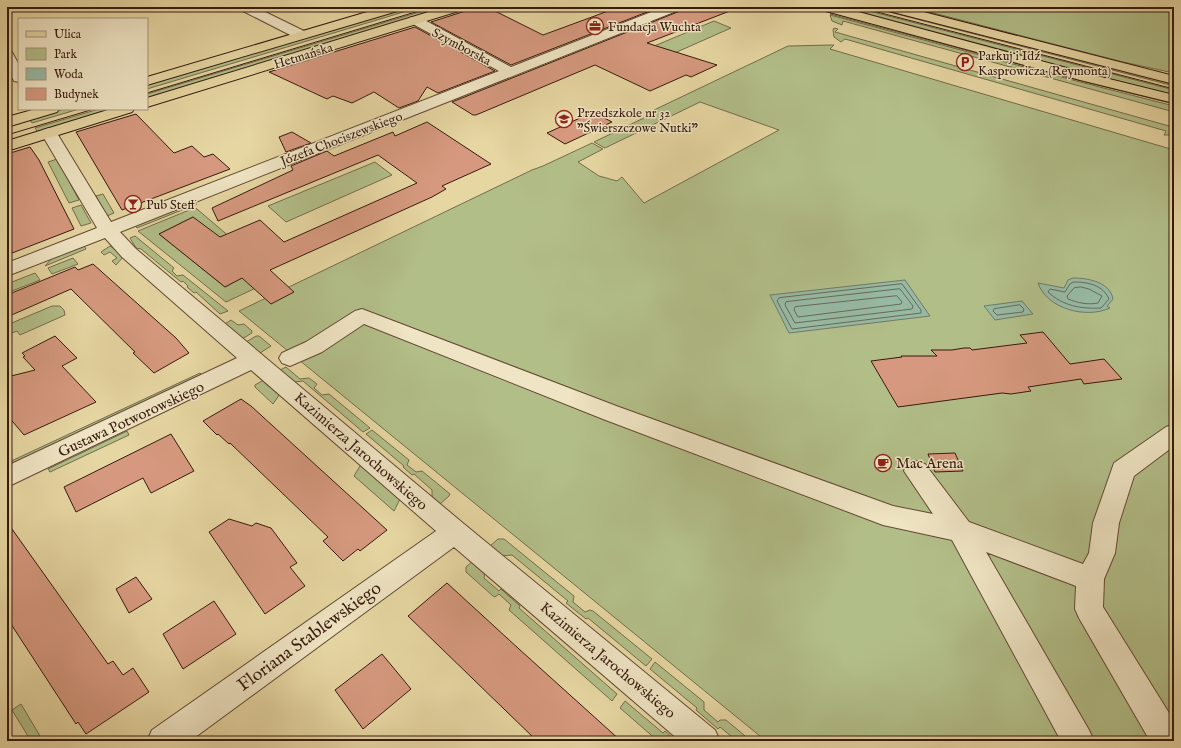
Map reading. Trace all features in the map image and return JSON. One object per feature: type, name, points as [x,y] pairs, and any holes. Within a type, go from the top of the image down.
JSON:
[{"type":"main road","name":"Hetmańska","points":[[148,81],[397,7]]},
{"type":"main road","name":"Hetmańska","points":[[148,103],[458,7]]},
{"type":"main road","points":[[889,7],[1174,80]]},
{"type":"main road","points":[[832,8],[1085,77],[1174,99]]},
{"type":"main road","points":[[7,146],[124,110]]},
{"type":"main road","points":[[7,122],[36,111]]},
{"type":"street","points":[[245,7],[301,35]]},
{"type":"street","name":"Józefa Chociszewskiego","points":[[7,270],[675,7]]},
{"type":"street","name":"Szymborska","points":[[415,20],[510,72]]},
{"type":"street","points":[[7,55],[18,76]]},
{"type":"street","name":"Kazimierza Jarochowskiego","points":[[49,133],[101,222],[129,253],[455,532],[704,741]]},
{"type":"street","points":[[290,358],[314,347],[362,316],[611,413],[892,517],[960,530],[1090,579]]},
{"type":"street","name":"Gustawa Potworowskiego","points":[[7,477],[254,359]]},
{"type":"street","points":[[1168,741],[1089,609],[1090,579],[1102,554],[1106,523],[1123,470],[1174,433]]},
{"type":"street","points":[[916,471],[960,530],[1078,741]]},
{"type":"street","name":"Floriana Stablewskiego","points":[[163,741],[455,532]]},
{"type":"green space","points":[[407,7],[420,7],[148,89],[148,84]]},
{"type":"green space","points":[[436,7],[449,7],[148,99],[148,94]]},
{"type":"green space","points":[[849,7],[854,7],[1174,90],[1174,96],[852,11]]},
{"type":"green space","points":[[870,7],[879,7],[1083,61],[1174,83],[1174,86]]},
{"type":"green space","points":[[910,7],[1174,7],[1174,73],[1123,62]]},
{"type":"green space","points":[[832,13],[1174,104],[1085,82],[830,14]]},
{"type":"green space","points":[[830,15],[1174,106],[1174,112],[843,21],[842,25],[832,21]]},
{"type":"green space","points":[[714,21],[731,28],[670,55],[652,47]]},
{"type":"green space","points":[[834,28],[838,29],[835,32],[1169,126],[1171,123],[1174,125],[1174,135],[1164,135],[1166,131],[845,39],[841,42],[834,37]]},
{"type":"green space","points":[[834,45],[830,49],[1174,150],[1174,741],[766,741],[239,311],[532,170],[592,143],[603,149],[578,162],[599,176],[617,181],[622,177],[644,203],[779,130],[700,102],[605,148],[594,142],[648,116],[654,110],[788,46]]},
{"type":"green space","points":[[60,110],[76,110],[32,123],[29,119]]},
{"type":"green space","points":[[96,110],[112,110],[38,132],[35,128]]},
{"type":"green space","points":[[57,159],[79,200],[69,203],[48,162]]},
{"type":"green space","points":[[375,162],[392,175],[286,222],[268,206]]},
{"type":"green space","points":[[103,194],[114,213],[107,216],[96,196]]},
{"type":"green space","points":[[190,203],[197,204],[137,228],[134,224]]},
{"type":"green space","points":[[81,205],[91,223],[81,226],[72,208]]},
{"type":"green space","points":[[194,208],[231,238],[221,243],[193,217],[159,234],[225,287],[261,268],[275,279],[226,302],[138,231]]},
{"type":"green space","points":[[135,236],[174,268],[172,271],[177,276],[183,275],[228,311],[220,314],[196,292],[194,293],[187,287],[188,286],[183,281],[181,282],[141,249],[136,248],[130,238]]},
{"type":"green space","points":[[83,244],[86,249],[45,266],[54,256]]},
{"type":"green space","points":[[110,246],[124,256],[116,265],[112,261],[117,258],[110,252],[104,255],[101,252]]},
{"type":"green space","points":[[73,258],[78,264],[52,274],[48,268]]},
{"type":"green space","points":[[35,273],[40,280],[7,293],[7,284]]},
{"type":"green space","points":[[52,306],[60,306],[64,310],[65,315],[20,335],[17,331],[7,335],[7,325]]},
{"type":"green space","points":[[231,320],[238,325],[244,324],[252,331],[252,333],[242,339],[225,324]]},
{"type":"green space","points":[[256,336],[259,336],[271,346],[260,353],[246,342]]},
{"type":"green space","points":[[286,367],[300,379],[309,378],[317,384],[314,388],[322,395],[329,394],[370,428],[363,432],[303,381],[294,382],[280,370]]},
{"type":"green space","points":[[200,373],[203,376],[7,467],[7,463]]},
{"type":"green space","points":[[267,378],[282,391],[273,404],[255,387],[255,385]]},
{"type":"green space","points":[[372,430],[409,460],[407,465],[416,472],[422,471],[450,494],[449,496],[439,505],[432,499],[432,490],[414,474],[412,475],[403,467],[404,466],[366,434]]},
{"type":"green space","points":[[127,431],[129,435],[50,472],[48,469]]},
{"type":"green space","points":[[363,461],[402,495],[394,511],[354,476]]},
{"type":"green space","points":[[498,539],[504,539],[574,596],[573,602],[585,612],[590,610],[593,611],[652,659],[646,666],[588,618],[586,619],[566,603],[568,601],[512,555],[501,556],[490,546]]},
{"type":"green space","points":[[474,560],[485,569],[484,578],[499,591],[501,589],[520,606],[519,608],[617,694],[612,701],[509,610],[511,605],[499,594],[495,597],[493,596],[466,572],[466,567]]},
{"type":"green space","points":[[655,662],[704,702],[704,710],[718,722],[720,720],[726,720],[751,741],[737,741],[720,727],[718,729],[696,710],[697,708],[650,669]]},
{"type":"green space","points":[[625,701],[663,733],[665,731],[676,741],[668,741],[666,739],[664,741],[658,741],[620,708]]},
{"type":"green space","points":[[21,704],[43,741],[31,741],[12,710]]},
{"type":"water","points":[[1073,278],[1098,282],[1108,289],[1113,299],[1107,306],[1110,308],[1090,312],[1079,312],[1068,309],[1058,305],[1050,299],[1043,292],[1038,283],[1064,288],[1068,280]]},
{"type":"water","points":[[905,280],[930,316],[789,333],[770,295]]},
{"type":"water","points":[[1022,301],[1033,314],[995,320],[984,306]]},
{"type":"building","points":[[478,7],[487,7],[543,35],[619,7],[660,7],[511,65],[431,22]]},
{"type":"building","points":[[682,7],[735,7],[735,9],[647,43],[717,65],[691,77],[686,75],[650,91],[595,65],[476,115],[473,115],[452,102],[680,11]]},
{"type":"building","points":[[415,27],[495,71],[438,93],[427,87],[418,101],[399,108],[374,92],[352,103],[333,96],[327,99],[269,72]]},
{"type":"building","points":[[593,112],[612,122],[565,144],[547,133]]},
{"type":"building","points":[[136,114],[174,153],[192,146],[204,157],[213,154],[230,169],[122,210],[76,132]]},
{"type":"building","points":[[427,122],[491,164],[442,186],[446,189],[432,197],[270,270],[294,292],[271,304],[242,278],[225,287],[159,234],[193,217],[220,237],[260,220],[284,242],[417,183],[378,155],[218,221],[212,208],[293,170],[291,166],[327,151],[334,156],[393,132],[395,136]]},
{"type":"building","points":[[292,132],[311,143],[286,152],[279,137]]},
{"type":"building","points":[[30,147],[39,160],[74,229],[7,255],[7,154]]},
{"type":"building","points":[[93,264],[176,338],[189,353],[154,373],[133,353],[135,352],[71,289],[7,317],[7,295],[75,267],[78,270]]},
{"type":"building","points":[[1043,332],[1070,364],[1104,359],[1122,379],[1084,384],[1081,379],[1028,387],[1031,391],[1011,394],[1002,393],[898,407],[871,361],[902,357],[901,356],[937,356],[931,350],[970,348],[972,350],[1027,343],[1020,335]]},
{"type":"building","points":[[55,336],[77,358],[62,366],[96,402],[24,435],[7,415],[7,377],[35,370],[23,357],[25,356],[22,353]]},
{"type":"building","points":[[241,399],[251,406],[387,530],[360,551],[358,549],[343,561],[323,541],[328,537],[230,443],[229,444],[218,434],[217,435],[203,421]]},
{"type":"building","points":[[171,434],[194,471],[151,493],[143,478],[76,512],[64,487]]},
{"type":"building","points":[[955,453],[963,471],[935,472],[928,454]]},
{"type":"building","points":[[229,519],[252,526],[256,523],[271,528],[297,563],[290,567],[305,586],[265,614],[209,532]]},
{"type":"building","points":[[7,522],[108,664],[113,661],[123,675],[133,668],[149,692],[86,734],[78,722],[76,724],[7,618]]},
{"type":"building","points":[[136,577],[152,599],[129,613],[116,589]]},
{"type":"building","points":[[447,583],[621,741],[537,741],[408,616]]},
{"type":"building","points":[[214,601],[236,634],[183,669],[163,634]]},
{"type":"building","points":[[382,654],[411,689],[363,729],[335,690]]},
{"type":"tram line","points":[[148,93],[432,7]]},
{"type":"tram line","points":[[858,7],[1174,89]]},
{"type":"tram line","points":[[7,135],[91,110]]},
{"type":"place","name":"Fundacja Wuchta","points":[[595,26]]},
{"type":"place","name":"Parkuj i Idź Kasprowicza (Reymonta)","points":[[965,62]]},
{"type":"place","name":"Przedszkole nr 32 \"Świerszczowe Nutki\"","points":[[564,119]]},
{"type":"place","name":"Pub Steff","points":[[133,204]]},
{"type":"place","name":"Mac Arena","points":[[883,463]]}]
